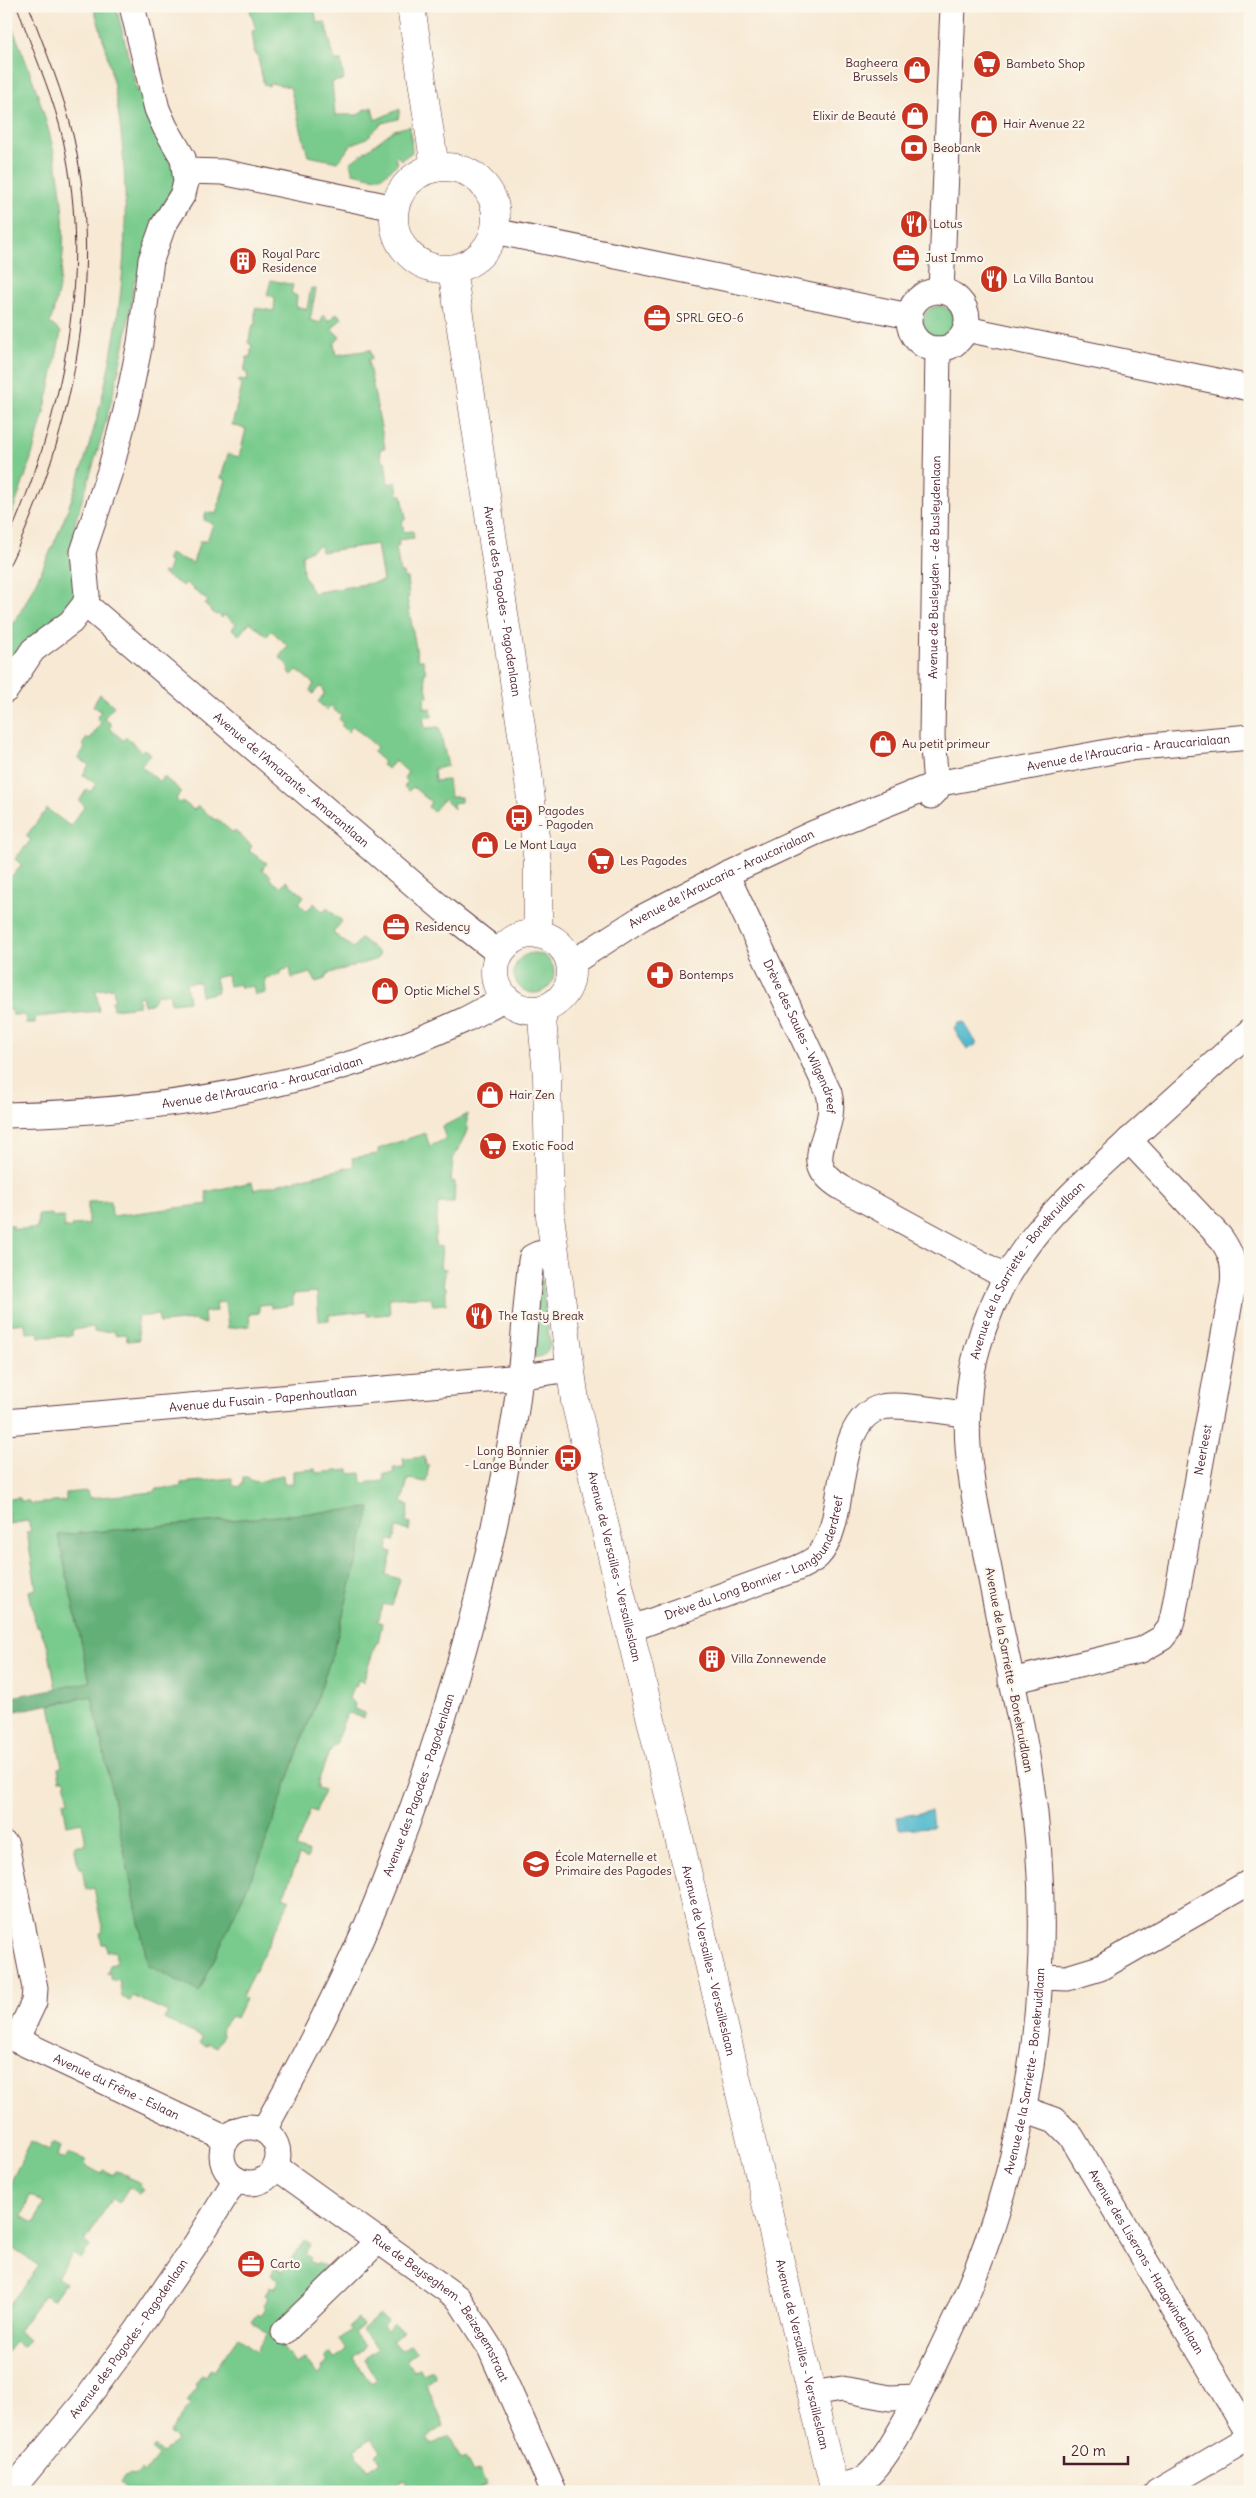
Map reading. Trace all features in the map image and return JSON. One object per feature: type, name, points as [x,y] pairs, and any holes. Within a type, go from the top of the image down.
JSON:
[{"type":"street","points":[[6,690],[33,650],[71,622],[85,604],[83,552],[110,471],[126,411],[140,343],[151,260],[163,226],[183,194],[186,171],[184,158],[165,127],[157,109],[142,38],[132,6]]},
{"type":"street","points":[[411,6],[435,168]]},
{"type":"street","points":[[941,291],[954,6]]},
{"type":"street","points":[[435,168],[458,169],[478,180],[491,197],[494,208],[494,231],[491,240],[479,256],[471,262],[452,269],[430,267],[412,257],[404,249],[395,230],[395,208],[398,199],[409,182],[426,171],[435,168]]},
{"type":"street","points":[[186,171],[222,172],[395,208]]},
{"type":"street","points":[[494,231],[909,316]]},
{"type":"street","name":"Avenue des Pagodes - Pagodenlaan","points":[[452,269],[528,773],[538,864],[538,934]]},
{"type":"street","points":[[941,291],[958,300],[964,307],[967,316],[966,329],[957,343],[938,349],[920,343],[910,326],[909,316],[913,306],[920,297],[930,292],[941,291]]},
{"type":"street","points":[[966,329],[1250,388]]},
{"type":"street","name":"Avenue de Busleyden - de Busleydenlaan","points":[[936,784],[932,737],[938,349]]},
{"type":"street","name":"Avenue de l'Amarante - Amarantlaan","points":[[85,604],[438,904],[500,954]]},
{"type":"street","name":"Avenue de l'Araucaria - Araucarialaan","points":[[570,964],[630,925],[726,874],[814,832],[933,796],[936,791],[936,784],[1130,748],[1250,736]]},
{"type":"street","name":"Avenue de l'Araucaria - Araucarialaan","points":[[892,807],[926,803],[974,789],[1007,770]]},
{"type":"street","name":"Drève des Saules - Wilgendreef","points":[[726,874],[829,1093],[832,1108],[819,1161],[823,1175],[842,1188],[1006,1277]]},
{"type":"street","points":[[529,934],[538,934],[547,937],[562,947],[570,964],[570,982],[555,1003],[538,1010],[521,1008],[506,998],[497,982],[496,963],[500,954],[512,940],[529,934]]},
{"type":"street","name":"Avenue de l'Araucaria - Araucarialaan","points":[[6,1115],[125,1109],[249,1090],[305,1076],[370,1056],[462,1021],[506,998]]},
{"type":"street","points":[[538,1010],[542,1019],[548,1076],[549,1198],[554,1252],[570,1369]]},
{"type":"street","name":"Avenue de la Sarriette - Bonekruidlaan","points":[[834,2490],[862,2480],[874,2469],[918,2397],[953,2327],[1001,2200],[1024,2109],[1036,2040],[1042,1977],[1042,1879],[1039,1835],[1012,1681],[970,1475],[966,1414],[970,1380],[978,1344],[1006,1277],[1046,1218],[1250,1031]]},
{"type":"street","name":"Neerleest","points":[[1012,1681],[1141,1650],[1162,1638],[1170,1628],[1173,1616],[1233,1286],[1235,1265],[1231,1252],[1220,1237],[1129,1140]]},
{"type":"street","points":[[520,1377],[532,1257],[538,1254],[554,1252]]},
{"type":"street","name":"Avenue du Fusain - Papenhoutlaan","points":[[6,1422],[520,1377],[570,1369]]},
{"type":"street","name":"Avenue de Versailles - Versailleslaan","points":[[570,1369],[834,2490]]},
{"type":"street","name":"Avenue des Pagodes - Pagodenlaan","points":[[264,2130],[307,2050],[358,1943],[383,1887],[419,1791],[452,1693],[472,1619],[503,1483],[515,1419],[520,1377]]},
{"type":"street","name":"Drève du Long Bonnier - Langbunderdreef","points":[[630,1629],[798,1568],[817,1557],[828,1537],[851,1440],[859,1422],[866,1415],[874,1410],[888,1407],[966,1414]]},
{"type":"street","points":[[6,1845],[35,1988],[34,2002],[11,2037]]},
{"type":"street","points":[[1042,1977],[1067,1978],[1100,1968],[1250,1882]]},
{"type":"street","name":"Avenue du Frêne - Eslaan","points":[[11,2037],[227,2139]]},
{"type":"street","name":"Avenue des Liserons - Haagwindenlaan","points":[[1024,2109],[1055,2120],[1071,2136],[1250,2436]]},
{"type":"street","points":[[244,2127],[258,2127],[264,2130],[277,2146],[279,2153],[276,2167],[263,2180],[245,2182],[236,2179],[230,2174],[223,2161],[222,2153],[227,2139],[237,2130],[244,2127]]},
{"type":"street","name":"Rue de Beyseghem - Beizegemstraat","points":[[276,2167],[444,2286],[458,2298],[470,2313],[490,2348],[554,2492]]},
{"type":"street","name":"Avenue des Pagodes - Pagodenlaan","points":[[10,2492],[85,2401],[136,2332],[195,2245],[236,2179]]},
{"type":"street","points":[[284,2332],[379,2240]]},
{"type":"street","points":[[811,2394],[842,2389],[890,2398],[918,2397]]},
{"type":"street","points":[[1156,2492],[1250,2436]]},
{"type":"green space","points":[[93,6],[116,6],[137,91],[145,90],[177,174],[143,274],[134,281],[125,342],[111,403],[75,522],[79,531],[77,590],[74,605],[20,657],[6,661],[6,639],[26,602],[54,542],[69,506],[89,445],[105,383],[117,320],[124,257],[125,194],[121,131],[110,68]]},
{"type":"green space","points":[[252,6],[314,6],[317,23],[325,22],[335,61],[341,61],[344,80],[332,82],[335,115],[358,115],[363,110],[372,107],[375,120],[400,109],[398,119],[382,123],[368,137],[351,145],[338,162],[308,156],[290,87],[270,83],[269,86],[264,85],[257,54],[255,54],[252,31],[256,30],[250,10]]},
{"type":"green space","points":[[6,13],[35,88],[47,126],[62,204],[63,244],[60,284],[50,323],[61,332],[56,358],[32,455],[6,528]]},
{"type":"green space","points":[[410,126],[412,152],[401,160],[397,156],[395,158],[398,163],[382,176],[374,177],[353,173],[350,163],[394,130]]},
{"type":"green space","points":[[271,280],[293,285],[291,293],[297,296],[296,307],[307,309],[311,288],[316,289],[310,320],[321,323],[323,315],[330,321],[337,313],[342,318],[332,329],[340,337],[334,344],[336,355],[370,350],[372,359],[368,360],[385,448],[380,449],[382,461],[385,461],[388,484],[396,482],[398,495],[402,495],[406,519],[402,521],[404,532],[413,531],[414,538],[398,540],[399,546],[396,547],[400,573],[403,573],[404,578],[407,578],[409,597],[407,598],[418,660],[423,660],[426,673],[424,674],[428,697],[424,698],[425,709],[431,708],[432,717],[423,718],[425,728],[439,727],[448,766],[434,769],[435,781],[448,780],[450,797],[461,797],[461,802],[453,803],[454,809],[444,799],[433,812],[428,807],[431,802],[413,787],[409,791],[404,787],[408,782],[404,778],[408,772],[395,761],[388,769],[382,765],[384,762],[373,752],[377,747],[353,726],[348,732],[341,725],[343,723],[339,719],[341,716],[330,706],[327,710],[318,702],[324,694],[323,688],[319,687],[313,694],[310,690],[314,684],[297,670],[292,675],[289,672],[289,666],[279,657],[288,646],[272,631],[267,636],[250,622],[239,635],[232,629],[236,624],[225,615],[222,618],[218,614],[216,615],[205,605],[208,601],[186,583],[183,586],[162,573],[167,572],[170,562],[166,560],[169,554],[193,563],[200,541],[207,541],[213,524],[204,520],[206,512],[216,514],[226,480],[221,478],[228,454],[239,457],[246,429],[232,425],[242,386],[238,382],[239,380],[248,381],[247,373],[244,372],[247,357],[250,357],[252,345],[248,343],[253,325],[255,325],[255,308],[274,311],[275,297],[267,295]],"holes":[[[377,544],[383,581],[313,593],[303,574],[302,555],[320,545],[321,552]]]},
{"type":"green space","points":[[939,306],[945,307],[950,311],[954,316],[954,328],[950,333],[945,337],[939,338],[933,337],[928,333],[924,328],[923,322],[924,316],[928,311],[933,307]]},
{"type":"green space","points":[[100,694],[114,706],[104,718],[112,725],[109,728],[123,740],[127,737],[141,752],[144,749],[151,754],[141,766],[159,781],[164,777],[181,791],[176,799],[180,803],[182,801],[194,810],[198,806],[233,833],[235,831],[252,846],[249,851],[267,863],[262,869],[271,876],[269,878],[280,887],[286,881],[304,896],[299,903],[307,911],[314,903],[323,912],[327,908],[342,921],[333,933],[353,948],[361,938],[378,952],[379,956],[377,959],[327,974],[325,979],[316,982],[311,973],[292,978],[290,968],[280,971],[281,975],[265,978],[266,993],[255,995],[253,986],[241,988],[240,984],[229,986],[227,975],[215,978],[218,992],[201,996],[199,982],[186,983],[189,1001],[171,1003],[169,993],[157,995],[151,1004],[144,1005],[142,996],[138,997],[139,1006],[113,1009],[112,1001],[115,1000],[113,988],[96,990],[99,1011],[35,1017],[35,1024],[26,1024],[25,1015],[13,1015],[12,1010],[6,1010],[6,882],[22,865],[15,859],[31,840],[26,836],[47,809],[70,826],[85,806],[79,801],[87,789],[90,792],[96,784],[83,775],[89,765],[78,758],[85,748],[82,745],[87,738],[90,739],[101,723],[97,717],[101,711],[93,706]]},
{"type":"green space","points":[[538,953],[545,956],[551,962],[554,973],[553,981],[545,990],[538,993],[530,993],[523,990],[515,981],[514,969],[517,962],[526,954]]},
{"type":"green space","points":[[467,1114],[467,1131],[453,1159],[451,1181],[455,1182],[454,1203],[438,1203],[435,1246],[442,1247],[440,1268],[446,1269],[443,1286],[446,1287],[446,1304],[433,1305],[431,1297],[389,1298],[390,1314],[368,1316],[367,1311],[329,1315],[329,1320],[319,1321],[317,1292],[293,1294],[293,1305],[271,1308],[271,1304],[259,1305],[259,1313],[249,1314],[250,1326],[228,1328],[225,1302],[216,1303],[217,1311],[204,1312],[205,1324],[194,1320],[160,1323],[158,1315],[137,1317],[139,1340],[127,1341],[126,1334],[115,1335],[115,1331],[94,1332],[94,1327],[72,1330],[72,1336],[39,1337],[38,1332],[26,1333],[25,1323],[6,1325],[6,1225],[13,1225],[13,1229],[37,1229],[38,1215],[52,1214],[52,1217],[64,1217],[64,1228],[71,1228],[72,1225],[88,1224],[88,1202],[111,1201],[112,1216],[208,1204],[206,1192],[252,1182],[254,1190],[354,1166],[352,1158],[378,1154],[378,1149],[425,1133],[430,1146],[446,1139],[442,1127]]},
{"type":"green space","points":[[538,1281],[542,1281],[550,1345],[548,1350],[540,1357],[534,1357]]},
{"type":"green space","points":[[425,1457],[426,1465],[429,1465],[426,1482],[408,1479],[402,1503],[409,1505],[406,1521],[410,1523],[409,1531],[397,1528],[394,1541],[389,1540],[387,1551],[392,1552],[386,1575],[400,1579],[392,1606],[383,1604],[379,1619],[377,1619],[377,1621],[382,1623],[378,1643],[376,1643],[363,1682],[358,1680],[356,1687],[353,1686],[349,1699],[355,1704],[354,1709],[365,1713],[363,1718],[350,1713],[346,1715],[337,1739],[338,1743],[329,1752],[318,1782],[318,1788],[324,1790],[316,1812],[310,1810],[296,1848],[309,1853],[307,1859],[299,1856],[283,1897],[290,1900],[242,1996],[245,1999],[236,2018],[231,2016],[221,2029],[222,2037],[216,2047],[208,2043],[206,2046],[200,2043],[202,2037],[164,2019],[168,2012],[133,1996],[130,2001],[122,1997],[119,1980],[112,1981],[110,1973],[107,1974],[110,1965],[117,1963],[115,1951],[107,1952],[106,1944],[102,1944],[100,1933],[103,1932],[94,1888],[86,1890],[82,1868],[79,1868],[74,1846],[86,1844],[82,1822],[67,1825],[63,1802],[69,1801],[65,1780],[60,1780],[58,1768],[62,1767],[50,1705],[92,1696],[148,1965],[199,1992],[259,1861],[326,1673],[335,1646],[370,1508],[58,1535],[90,1682],[56,1689],[48,1648],[39,1626],[36,1626],[29,1591],[36,1589],[27,1532],[31,1531],[28,1521],[9,1524],[6,1499],[20,1498],[20,1501],[29,1501],[30,1504],[66,1501],[66,1493],[87,1491],[89,1498],[155,1492],[156,1489],[181,1487],[181,1483],[232,1478],[232,1484],[237,1487],[243,1484],[243,1477],[259,1481],[283,1475],[284,1484],[293,1484],[293,1471],[315,1469],[316,1473],[349,1470],[350,1474],[361,1473],[362,1483],[384,1481],[383,1474],[394,1473],[393,1468],[404,1467],[403,1459]]},
{"type":"green space","points":[[370,1508],[335,1646],[326,1673],[259,1861],[199,1992],[148,1965],[92,1696],[6,1713],[6,1698],[90,1682],[58,1535]]},
{"type":"green space","points":[[31,2141],[49,2150],[53,2142],[61,2146],[57,2156],[65,2160],[68,2154],[86,2161],[85,2165],[101,2174],[103,2170],[113,2175],[115,2171],[127,2174],[127,2177],[141,2183],[140,2187],[144,2189],[139,2194],[129,2187],[119,2203],[112,2198],[85,2242],[90,2246],[81,2259],[73,2254],[57,2277],[65,2283],[53,2300],[44,2295],[18,2331],[29,2340],[22,2347],[15,2342],[7,2352],[6,2309],[39,2266],[6,2244],[6,2192]],"holes":[[[30,2195],[44,2203],[35,2223],[22,2217]]]},
{"type":"green space","points":[[304,2241],[311,2245],[305,2254],[311,2258],[309,2261],[316,2264],[318,2262],[334,2272],[279,2341],[295,2364],[304,2359],[318,2375],[323,2369],[322,2367],[328,2362],[325,2358],[330,2353],[334,2359],[347,2350],[339,2339],[351,2330],[349,2327],[358,2319],[363,2325],[354,2333],[365,2346],[364,2349],[353,2357],[371,2384],[377,2380],[364,2359],[378,2349],[362,2330],[379,2315],[388,2321],[383,2326],[387,2331],[393,2324],[404,2331],[392,2341],[400,2350],[409,2345],[417,2352],[407,2359],[414,2370],[420,2368],[423,2374],[433,2370],[436,2377],[426,2384],[444,2426],[427,2438],[432,2445],[449,2435],[461,2459],[465,2457],[473,2473],[479,2470],[486,2485],[472,2492],[394,2492],[407,2485],[404,2480],[385,2492],[131,2492],[121,2483],[128,2474],[136,2475],[141,2470],[144,2473],[158,2456],[152,2449],[155,2446],[163,2454],[176,2440],[169,2433],[190,2406],[186,2402],[197,2387],[195,2385],[202,2375],[206,2377],[211,2369],[214,2371],[238,2337],[256,2351],[268,2333],[251,2322],[257,2314],[261,2316],[266,2309],[263,2306],[268,2298],[265,2295],[270,2287],[273,2289],[279,2280],[271,2275],[275,2268],[282,2272]],"holes":[[[372,2438],[381,2451],[376,2455],[381,2461],[368,2470],[354,2450]]]},
{"type":"water","points":[[964,1022],[977,1044],[967,1050],[954,1028],[958,1023]]},
{"type":"water","points":[[931,1811],[933,1827],[899,1829],[897,1817]]},
{"type":"tram line","points":[[6,543],[44,444],[58,392],[68,339],[74,286],[74,232],[70,179],[60,127],[51,97],[17,6]]},
{"type":"tram line","points":[[6,572],[29,522],[48,470],[64,416],[76,361],[83,305],[86,249],[83,194],[74,139],[60,88],[29,6]]},
{"type":"place","name":"Bambeto Shop","points":[[987,64]]},
{"type":"place","name":"Bagheera Brussels","points":[[917,70]]},
{"type":"place","name":"Elixir de Beauté","points":[[915,116]]},
{"type":"place","name":"Hair Avenue 22","points":[[984,124]]},
{"type":"place","name":"Beobank","points":[[914,148]]},
{"type":"place","name":"Lotus","points":[[914,224]]},
{"type":"place","name":"Just Immo","points":[[906,258]]},
{"type":"place","name":"Royal Parc Residence","points":[[243,261]]},
{"type":"place","name":"La Villa Bantou","points":[[994,279]]},
{"type":"place","name":"SPRL GEO-6","points":[[657,318]]},
{"type":"place","name":"Au petit primeur","points":[[883,744]]},
{"type":"place","name":"Pagodes - Pagoden","points":[[519,818]]},
{"type":"place","name":"Le Mont Laya","points":[[485,845]]},
{"type":"place","name":"Les Pagodes","points":[[601,861]]},
{"type":"place","name":"Residency","points":[[396,927]]},
{"type":"place","name":"Bontemps","points":[[660,975]]},
{"type":"place","name":"Optic Michel S","points":[[385,991]]},
{"type":"place","name":"Hair Zen","points":[[490,1095]]},
{"type":"place","name":"Exotic Food","points":[[493,1146]]},
{"type":"place","name":"The Tasty Break","points":[[479,1316]]},
{"type":"place","name":"Long Bonnier - Lange Bunder","points":[[568,1458]]},
{"type":"place","name":"Villa Zonnewende","points":[[712,1659]]},
{"type":"place","name":"École Maternelle et Primaire des Pagodes","points":[[536,1864]]},
{"type":"place","name":"Carto","points":[[251,2264]]}]
